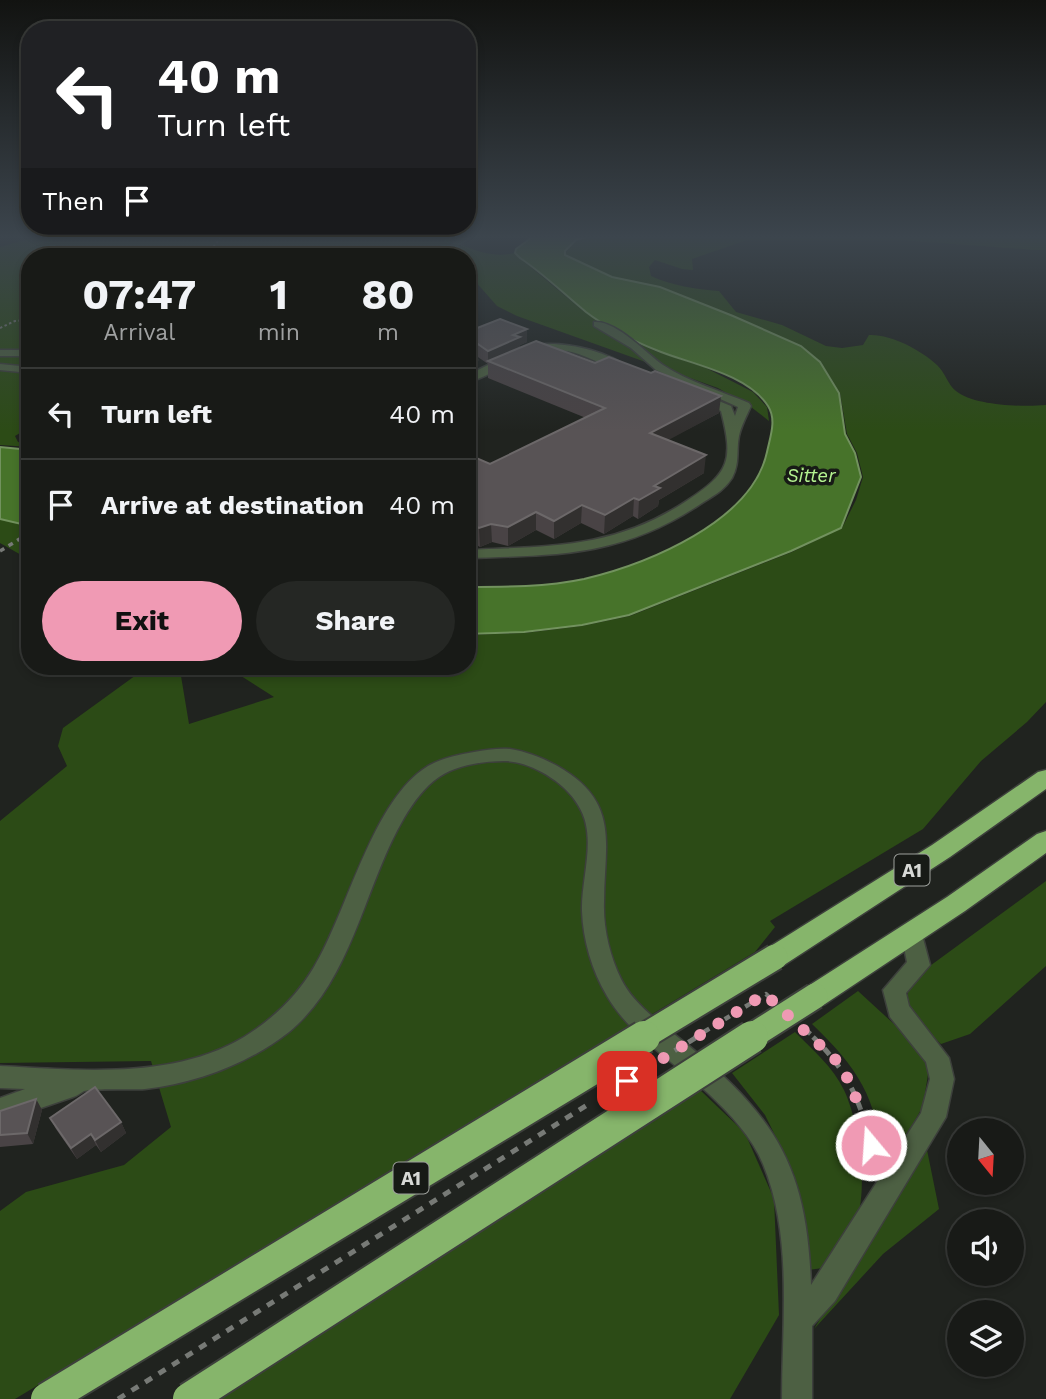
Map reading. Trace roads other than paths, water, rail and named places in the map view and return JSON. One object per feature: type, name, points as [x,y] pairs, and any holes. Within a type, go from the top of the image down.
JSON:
[{"type":"highway","name":"A1","points":[[47,1399],[775,957],[941,851],[1046,778]]},
{"type":"highway","name":"A1","points":[[189,1399],[805,1009],[1046,840]]},
{"type":"street","points":[[476,553],[616,540],[662,523],[719,486],[727,475],[734,434],[745,406],[660,368],[635,346],[597,324]]},
{"type":"street","points":[[476,376],[519,355],[553,347],[578,350],[727,409],[734,434]]},
{"type":"street","points":[[0,354],[21,353]]},
{"type":"street","points":[[0,367],[21,369]]},
{"type":"street","points":[[0,1077],[100,1082],[133,1080],[192,1070],[234,1055],[283,1022],[310,990],[332,953],[386,829],[418,782],[439,768],[494,754],[529,760],[557,773],[575,789],[587,802],[596,822],[595,934],[602,960],[618,996],[734,1101],[754,1125],[776,1163],[794,1232],[797,1399]]},
{"type":"street","points":[[796,1322],[825,1291],[933,1117],[942,1079],[937,1058],[898,1010],[894,990],[919,965],[912,933]]},
{"type":"street","points":[[0,1110],[55,1090],[100,1082]]},
{"type":"water","name":"Sitter","points":[[573,300],[693,300],[801,346],[820,362],[839,393],[845,434],[855,453],[861,477],[841,528],[791,551],[629,615],[582,625],[524,632],[476,634],[476,587],[570,582],[637,563],[666,551],[719,519],[741,499],[757,477],[767,452],[772,417],[771,411],[759,395],[732,377],[628,338],[586,312]]},
{"type":"water","points":[[0,447],[21,449],[21,524],[0,519]]}]
